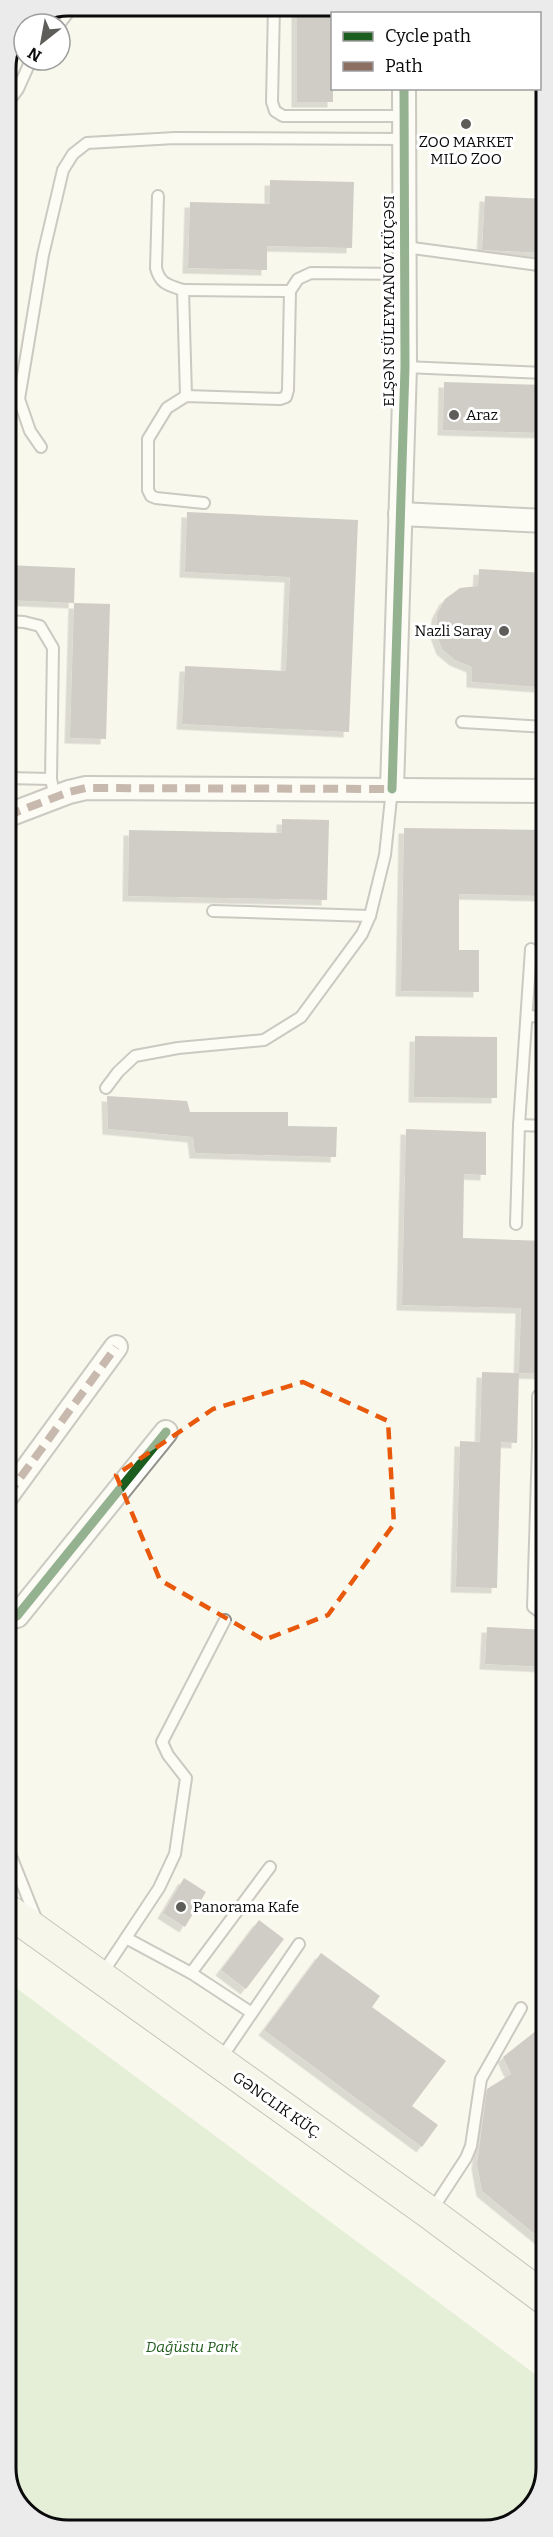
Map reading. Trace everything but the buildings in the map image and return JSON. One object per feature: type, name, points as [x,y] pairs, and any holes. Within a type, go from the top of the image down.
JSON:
[{"type":"main road","name":"GƏNCLIK KÜÇ.","points":[[16,1917],[430,2213],[536,2292]]},
{"type":"street","name":"ELŞƏN SÜLEYMANOV KÜÇƏSI","points":[[392,789],[405,367],[404,90]]},
{"type":"street","points":[[400,514],[536,521]]},
{"type":"street","points":[[16,810],[53,788],[536,791]]},
{"type":"street","points":[[16,1484],[116,1347]]},
{"type":"street","points":[[16,1616],[166,1432]]},
{"type":"lane","points":[[274,16],[272,102],[274,111],[283,116],[405,116]]},
{"type":"lane","points":[[16,92],[26,72]]},
{"type":"lane","points":[[41,447],[30,431],[20,399],[43,255],[63,170],[73,154],[87,143],[175,138],[405,139]]},
{"type":"lane","points":[[158,196],[156,268],[158,278],[163,284],[183,290],[290,291]]},
{"type":"lane","points":[[405,247],[536,265]]},
{"type":"lane","points":[[204,503],[156,498],[151,496],[148,490],[148,439],[167,408],[186,396],[280,399],[285,397],[288,390],[290,291],[298,279],[311,273],[405,274]]},
{"type":"lane","points":[[183,290],[186,396]]},
{"type":"lane","points":[[405,367],[536,373]]},
{"type":"lane","points":[[16,622],[40,626],[53,648],[53,788],[16,780]]},
{"type":"lane","points":[[462,722],[536,726]]},
{"type":"lane","points":[[106,1088],[135,1056],[178,1048],[264,1040],[301,1017],[362,934],[370,916],[385,855],[392,789]]},
{"type":"lane","points":[[213,911],[370,916]]},
{"type":"lane","points":[[516,1224],[519,1125],[531,949]]},
{"type":"lane","points":[[527,1016],[536,1016]]},
{"type":"lane","points":[[519,1125],[536,1126]]},
{"type":"lane","points":[[536,1552],[533,1606],[536,1608]]},
{"type":"lane","points":[[100,1977],[159,1888],[175,1854],[186,1778],[168,1755],[162,1742],[225,1620]]},
{"type":"lane","points":[[191,1973],[270,1867]]},
{"type":"lane","points":[[16,1868],[44,1938]]},
{"type":"lane","points":[[126,1938],[191,1973],[252,2013]]},
{"type":"lane","points":[[218,2063],[299,1944]]},
{"type":"lane","points":[[430,2213],[466,2157],[473,2135],[481,2079],[521,2008]]},
{"type":"highlighted area","points":[[303,1382],[388,1421],[394,1524],[328,1615],[264,1640],[160,1580],[116,1475],[213,1409]]},
{"type":"green space","name":"Dağüstu Park","points":[[16,1988],[536,2375],[536,2479],[524,2503],[510,2514],[495,2520],[65,2520],[49,2517],[29,2503],[20,2488],[16,2468]]},
{"type":"marked path","points":[[16,812],[86,788],[392,789]]},
{"type":"marked path","points":[[16,1484],[116,1347]]},
{"type":"cycle path","points":[[392,789],[405,367],[404,90]]},
{"type":"cycle path","points":[[16,1616],[166,1432]]},
{"type":"place","name":"ZOO MARKET MILO ZOO","points":[[466,124]]},
{"type":"place","name":"Araz","points":[[454,415]]},
{"type":"place","name":"Nazli Saray","points":[[504,631]]},
{"type":"place","name":"Panorama Kafe","points":[[181,1907]]}]
